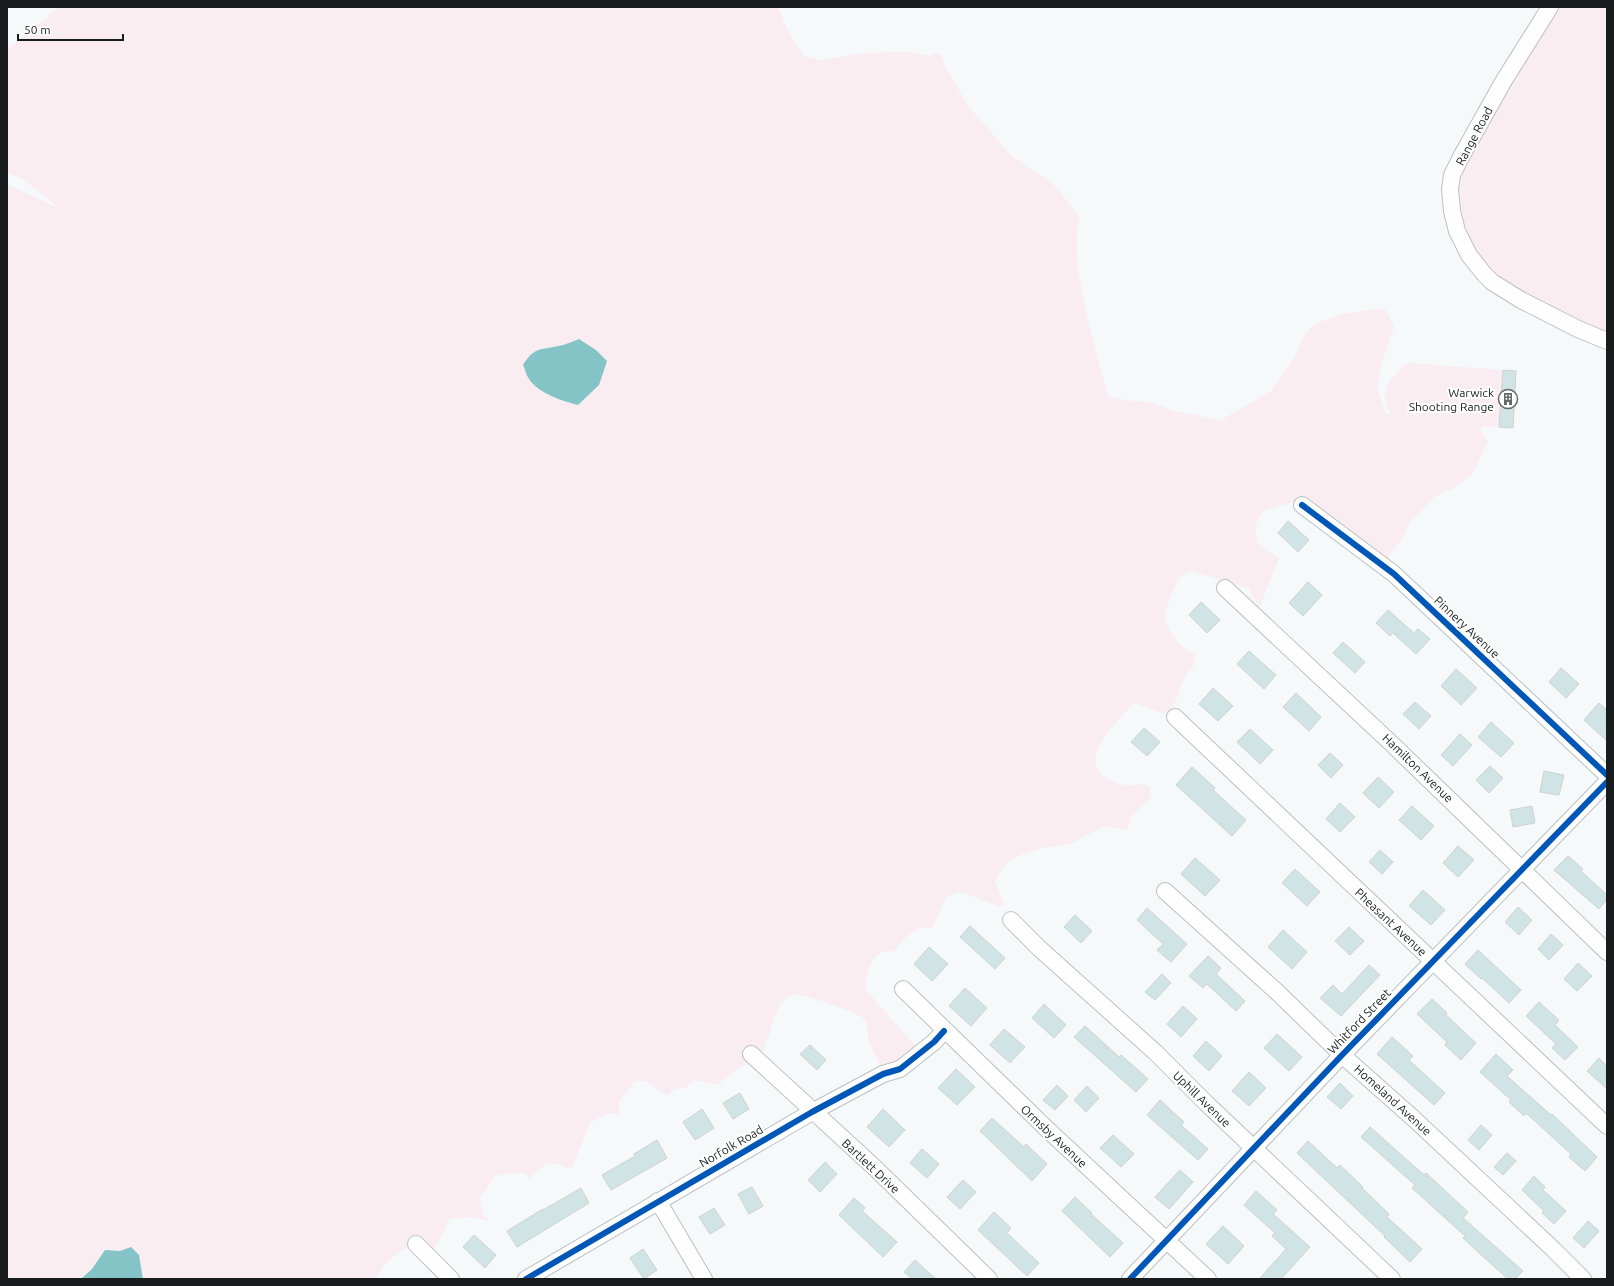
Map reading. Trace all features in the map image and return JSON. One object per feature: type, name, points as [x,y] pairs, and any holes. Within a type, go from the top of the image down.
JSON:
[{"type":"street","name":"Range Road","points":[[1550,7],[1503,82],[1452,175],[1450,189],[1452,211],[1458,231],[1469,255],[1492,282],[1521,300],[1578,329],[1607,341]]},
{"type":"street","name":"Pinnery Avenue","points":[[1302,506],[1394,574],[1607,775]]},
{"type":"street","name":"Hamilton Avenue","points":[[1225,588],[1398,749],[1607,952]]},
{"type":"street","name":"Pheasant Avenue","points":[[1175,717],[1607,1126]]},
{"type":"street","name":"Whitford Street","points":[[1130,1279],[1342,1055],[1607,782]]},
{"type":"street","name":"Homeland Avenue","points":[[1165,890],[1276,991],[1342,1055],[1480,1179],[1582,1279]]},
{"type":"street","name":"Uphill Avenue","points":[[1011,920],[1040,949],[1155,1052],[1253,1148],[1392,1279]]},
{"type":"street","name":"Ormsby Avenue","points":[[903,990],[944,1031],[1208,1279]]},
{"type":"street","name":"Norfolk Road","points":[[526,1279],[812,1112],[883,1074],[900,1070],[934,1042],[944,1031]]},
{"type":"street","name":"Bartlett Drive","points":[[751,1054],[812,1112],[874,1167],[985,1278]]},
{"type":"street","points":[[658,1201],[704,1279]]},
{"type":"street","points":[[416,1244],[451,1279]]},
{"type":"shaded area","points":[[59,7],[778,7],[792,39],[805,56],[821,60],[866,53],[910,52],[930,56],[933,53],[941,55],[944,64],[967,104],[975,114],[1012,156],[1052,183],[1080,216],[1077,241],[1078,266],[1087,316],[1109,396],[1133,402],[1133,400],[1153,403],[1174,411],[1221,420],[1271,391],[1295,357],[1305,334],[1314,324],[1343,314],[1375,309],[1386,310],[1394,327],[1381,365],[1377,389],[1386,414],[1391,414],[1386,403],[1386,387],[1403,366],[1409,363],[1503,370],[1499,427],[1481,426],[1481,432],[1488,441],[1472,475],[1453,489],[1435,496],[1411,521],[1402,539],[1383,563],[1301,500],[1263,511],[1255,526],[1258,544],[1279,558],[1259,609],[1249,588],[1192,571],[1178,579],[1166,612],[1167,625],[1179,643],[1195,655],[1193,667],[1188,672],[1174,705],[1170,710],[1164,714],[1138,704],[1132,705],[1109,732],[1097,753],[1096,763],[1100,772],[1110,780],[1122,784],[1130,786],[1142,783],[1151,788],[1150,799],[1132,815],[1127,831],[1113,827],[1103,827],[1070,844],[1042,848],[1018,856],[1003,867],[995,881],[1004,904],[1000,907],[964,893],[957,892],[946,898],[932,928],[919,928],[905,938],[894,951],[882,952],[873,960],[869,969],[866,990],[917,1048],[883,1072],[868,1039],[867,1023],[861,1016],[817,999],[793,995],[784,1000],[775,1014],[763,1053],[764,1061],[741,1066],[717,1085],[694,1080],[685,1088],[675,1089],[667,1096],[646,1081],[635,1081],[619,1102],[619,1114],[606,1114],[590,1123],[573,1166],[570,1169],[557,1164],[547,1164],[539,1169],[530,1180],[528,1176],[522,1172],[495,1176],[480,1198],[483,1214],[489,1221],[473,1217],[450,1219],[433,1252],[415,1246],[403,1249],[386,1263],[375,1279],[143,1279],[139,1255],[131,1247],[120,1251],[105,1250],[92,1269],[81,1279],[7,1279],[7,184],[59,208],[24,180],[7,172],[7,50]],"holes":[[[564,344],[563,401],[542,348]]]},
{"type":"shaded area","points":[[1548,7],[1607,7],[1607,340],[1496,285],[1451,214],[1463,150]]},
{"type":"water","points":[[579,339],[596,350],[607,361],[599,385],[578,405],[558,399],[538,388],[528,377],[523,365],[534,352],[538,350],[563,345]]},
{"type":"water","points":[[131,1247],[139,1255],[143,1279],[81,1279],[92,1269],[105,1250],[120,1251]]},
{"type":"building","name":"Warwick Shooting Range","points":[[1503,370],[1516,371],[1513,428],[1499,427]]},
{"type":"building","points":[[1288,521],[1309,540],[1298,552],[1278,533]]},
{"type":"building","points":[[1308,582],[1322,595],[1303,616],[1289,603]]},
{"type":"building","points":[[1201,602],[1220,620],[1207,633],[1189,615]]},
{"type":"building","points":[[1388,610],[1414,633],[1418,629],[1430,639],[1416,654],[1393,633],[1390,636],[1376,623]]},
{"type":"building","points":[[1343,642],[1365,662],[1355,673],[1333,653]]},
{"type":"building","points":[[1249,651],[1276,675],[1264,689],[1237,664]]},
{"type":"building","points":[[1561,668],[1579,684],[1566,698],[1549,682]]},
{"type":"building","points":[[1456,669],[1477,688],[1461,705],[1441,686]]},
{"type":"building","points":[[1213,688],[1233,706],[1218,721],[1199,704]]},
{"type":"building","points":[[1296,693],[1321,717],[1309,731],[1283,707]]},
{"type":"building","points":[[1415,702],[1431,716],[1419,729],[1403,714]]},
{"type":"building","points":[[1599,703],[1607,710],[1607,741],[1584,720]]},
{"type":"building","points":[[1491,722],[1514,743],[1501,757],[1478,737]]},
{"type":"building","points":[[1144,728],[1160,742],[1147,756],[1131,742]]},
{"type":"building","points":[[1250,729],[1273,750],[1260,764],[1237,742]]},
{"type":"building","points":[[1460,734],[1472,745],[1453,766],[1441,755]]},
{"type":"building","points":[[1330,753],[1343,765],[1331,778],[1318,765]]},
{"type":"building","points":[[1490,766],[1503,778],[1489,793],[1476,780]]},
{"type":"building","points":[[1192,767],[1215,788],[1213,790],[1246,820],[1232,836],[1176,785]]},
{"type":"building","points":[[1544,771],[1564,775],[1559,795],[1540,792]]},
{"type":"building","points":[[1378,777],[1394,792],[1379,808],[1363,793]]},
{"type":"building","points":[[1340,803],[1355,817],[1340,832],[1326,819]]},
{"type":"building","points":[[1412,806],[1434,826],[1421,840],[1399,820]]},
{"type":"building","points":[[1532,806],[1535,823],[1513,827],[1510,810]]},
{"type":"building","points":[[1458,846],[1474,860],[1458,877],[1443,863]]},
{"type":"building","points":[[1380,850],[1393,862],[1382,874],[1369,862]]},
{"type":"building","points":[[1568,856],[1583,869],[1581,871],[1607,895],[1607,899],[1599,909],[1554,870]]},
{"type":"building","points":[[1195,858],[1220,880],[1205,896],[1181,874]]},
{"type":"building","points":[[1295,869],[1320,892],[1307,906],[1282,883]]},
{"type":"building","points":[[1423,890],[1445,910],[1431,925],[1409,906]]},
{"type":"building","points":[[1518,907],[1532,920],[1519,935],[1505,922]]},
{"type":"building","points":[[1147,908],[1187,944],[1171,962],[1157,950],[1163,944],[1137,920]]},
{"type":"building","points":[[1075,915],[1092,931],[1081,943],[1064,927]]},
{"type":"building","points":[[970,926],[1005,958],[995,969],[960,937]]},
{"type":"building","points":[[1349,927],[1364,941],[1350,955],[1335,941]]},
{"type":"building","points":[[1283,930],[1307,952],[1292,969],[1268,947]]},
{"type":"building","points":[[1551,934],[1563,945],[1549,960],[1538,949]]},
{"type":"building","points":[[929,947],[948,964],[932,981],[914,964]]},
{"type":"building","points":[[1478,950],[1521,990],[1509,1003],[1465,964]]},
{"type":"building","points":[[1208,956],[1221,968],[1216,974],[1245,1001],[1236,1011],[1207,984],[1203,988],[1189,976]]},
{"type":"building","points":[[1578,963],[1592,976],[1577,991],[1564,979]]},
{"type":"building","points":[[1369,965],[1380,975],[1341,1016],[1320,998],[1333,985],[1342,994]]},
{"type":"building","points":[[1162,974],[1171,983],[1155,1000],[1145,992]]},
{"type":"building","points":[[965,988],[987,1008],[971,1026],[949,1006]]},
{"type":"building","points":[[1432,999],[1447,1013],[1445,1014],[1476,1043],[1461,1060],[1445,1045],[1447,1042],[1417,1014]]},
{"type":"building","points":[[1539,1002],[1559,1020],[1555,1025],[1578,1047],[1565,1060],[1552,1048],[1556,1044],[1526,1016]]},
{"type":"building","points":[[1044,1004],[1066,1025],[1054,1038],[1032,1018]]},
{"type":"building","points":[[1183,1006],[1197,1019],[1181,1037],[1167,1024]]},
{"type":"building","points":[[1085,1026],[1119,1057],[1121,1055],[1148,1079],[1136,1092],[1074,1037]]},
{"type":"building","points":[[1004,1029],[1025,1047],[1010,1063],[990,1045]]},
{"type":"building","points":[[1277,1034],[1302,1057],[1289,1071],[1264,1048]]},
{"type":"building","points":[[1392,1037],[1413,1056],[1409,1060],[1445,1093],[1434,1105],[1377,1054]]},
{"type":"building","points":[[1206,1041],[1222,1056],[1209,1071],[1193,1056]]},
{"type":"building","points":[[810,1045],[826,1060],[817,1070],[800,1054]]},
{"type":"building","points":[[1496,1054],[1513,1070],[1507,1076],[1551,1115],[1552,1114],[1597,1157],[1585,1171],[1569,1157],[1571,1154],[1526,1113],[1524,1116],[1509,1102],[1511,1100],[1480,1072]]},
{"type":"building","points":[[1599,1058],[1607,1066],[1607,1089],[1587,1071]]},
{"type":"building","points":[[956,1069],[975,1087],[957,1105],[938,1088]]},
{"type":"building","points":[[1249,1072],[1266,1088],[1249,1106],[1232,1091]]},
{"type":"building","points":[[1340,1083],[1353,1096],[1341,1109],[1327,1097]]},
{"type":"building","points":[[1057,1085],[1068,1096],[1055,1110],[1043,1100]]},
{"type":"building","points":[[1087,1086],[1099,1098],[1086,1112],[1074,1100]]},
{"type":"building","points":[[740,1093],[749,1109],[733,1119],[723,1103]]},
{"type":"building","points":[[1160,1100],[1184,1122],[1181,1125],[1208,1149],[1198,1160],[1147,1115]]},
{"type":"building","points":[[702,1109],[714,1128],[695,1140],[683,1122]]},
{"type":"building","points":[[883,1109],[905,1130],[889,1147],[867,1127]]},
{"type":"building","points":[[992,1118],[1024,1147],[1026,1144],[1047,1164],[1032,1181],[980,1131]]},
{"type":"building","points":[[1481,1125],[1492,1135],[1479,1150],[1468,1140]]},
{"type":"building","points":[[1370,1127],[1424,1175],[1426,1173],[1468,1212],[1463,1218],[1523,1271],[1515,1279],[1508,1279],[1463,1238],[1465,1236],[1412,1188],[1415,1185],[1361,1137]]},
{"type":"building","points":[[1113,1135],[1134,1154],[1121,1167],[1100,1148]]},
{"type":"building","points":[[657,1140],[667,1158],[611,1190],[602,1175],[635,1156],[634,1154]]},
{"type":"building","points":[[1308,1141],[1337,1168],[1340,1165],[1389,1214],[1387,1217],[1422,1249],[1410,1262],[1384,1237],[1385,1236],[1297,1153]]},
{"type":"building","points":[[922,1149],[939,1164],[927,1178],[910,1163]]},
{"type":"building","points":[[1507,1153],[1516,1161],[1503,1175],[1494,1167]]},
{"type":"building","points":[[825,1162],[837,1174],[820,1192],[808,1180]]},
{"type":"building","points":[[1180,1170],[1193,1182],[1169,1209],[1155,1197]]},
{"type":"building","points":[[1534,1176],[1545,1187],[1543,1190],[1566,1211],[1554,1224],[1542,1213],[1544,1211],[1522,1190]]},
{"type":"building","points":[[963,1180],[976,1192],[960,1209],[947,1197]]},
{"type":"building","points":[[752,1187],[763,1206],[749,1214],[738,1194]]},
{"type":"building","points":[[581,1188],[589,1203],[517,1247],[507,1231]]},
{"type":"building","points":[[1256,1191],[1277,1210],[1273,1214],[1310,1247],[1281,1279],[1259,1279],[1286,1249],[1272,1236],[1275,1233],[1244,1205]]},
{"type":"building","points":[[1075,1197],[1092,1213],[1091,1214],[1123,1243],[1110,1257],[1062,1211]]},
{"type":"building","points":[[854,1198],[865,1208],[862,1211],[897,1242],[883,1257],[839,1215]]},
{"type":"building","points":[[714,1208],[725,1225],[710,1234],[699,1217]]},
{"type":"building","points":[[994,1212],[1011,1228],[1007,1233],[1039,1263],[1027,1276],[978,1230]]},
{"type":"building","points":[[1588,1221],[1599,1231],[1584,1248],[1573,1238]]},
{"type":"building","points":[[1223,1226],[1244,1246],[1228,1264],[1206,1244]]},
{"type":"building","points":[[474,1235],[496,1255],[485,1268],[463,1247]]},
{"type":"building","points":[[643,1249],[657,1270],[644,1279],[630,1258]]},
{"type":"building","points":[[915,1260],[936,1279],[912,1279],[904,1272]]},
{"type":"cycle path","points":[[1302,505],[1394,574],[1607,775]]},
{"type":"cycle path","points":[[1130,1279],[1342,1055],[1607,782]]},
{"type":"cycle path","points":[[526,1279],[812,1112],[883,1074],[900,1069],[934,1042],[944,1031]]},
{"type":"place","name":"Warwick Shooting Range","points":[[1508,399]]}]
